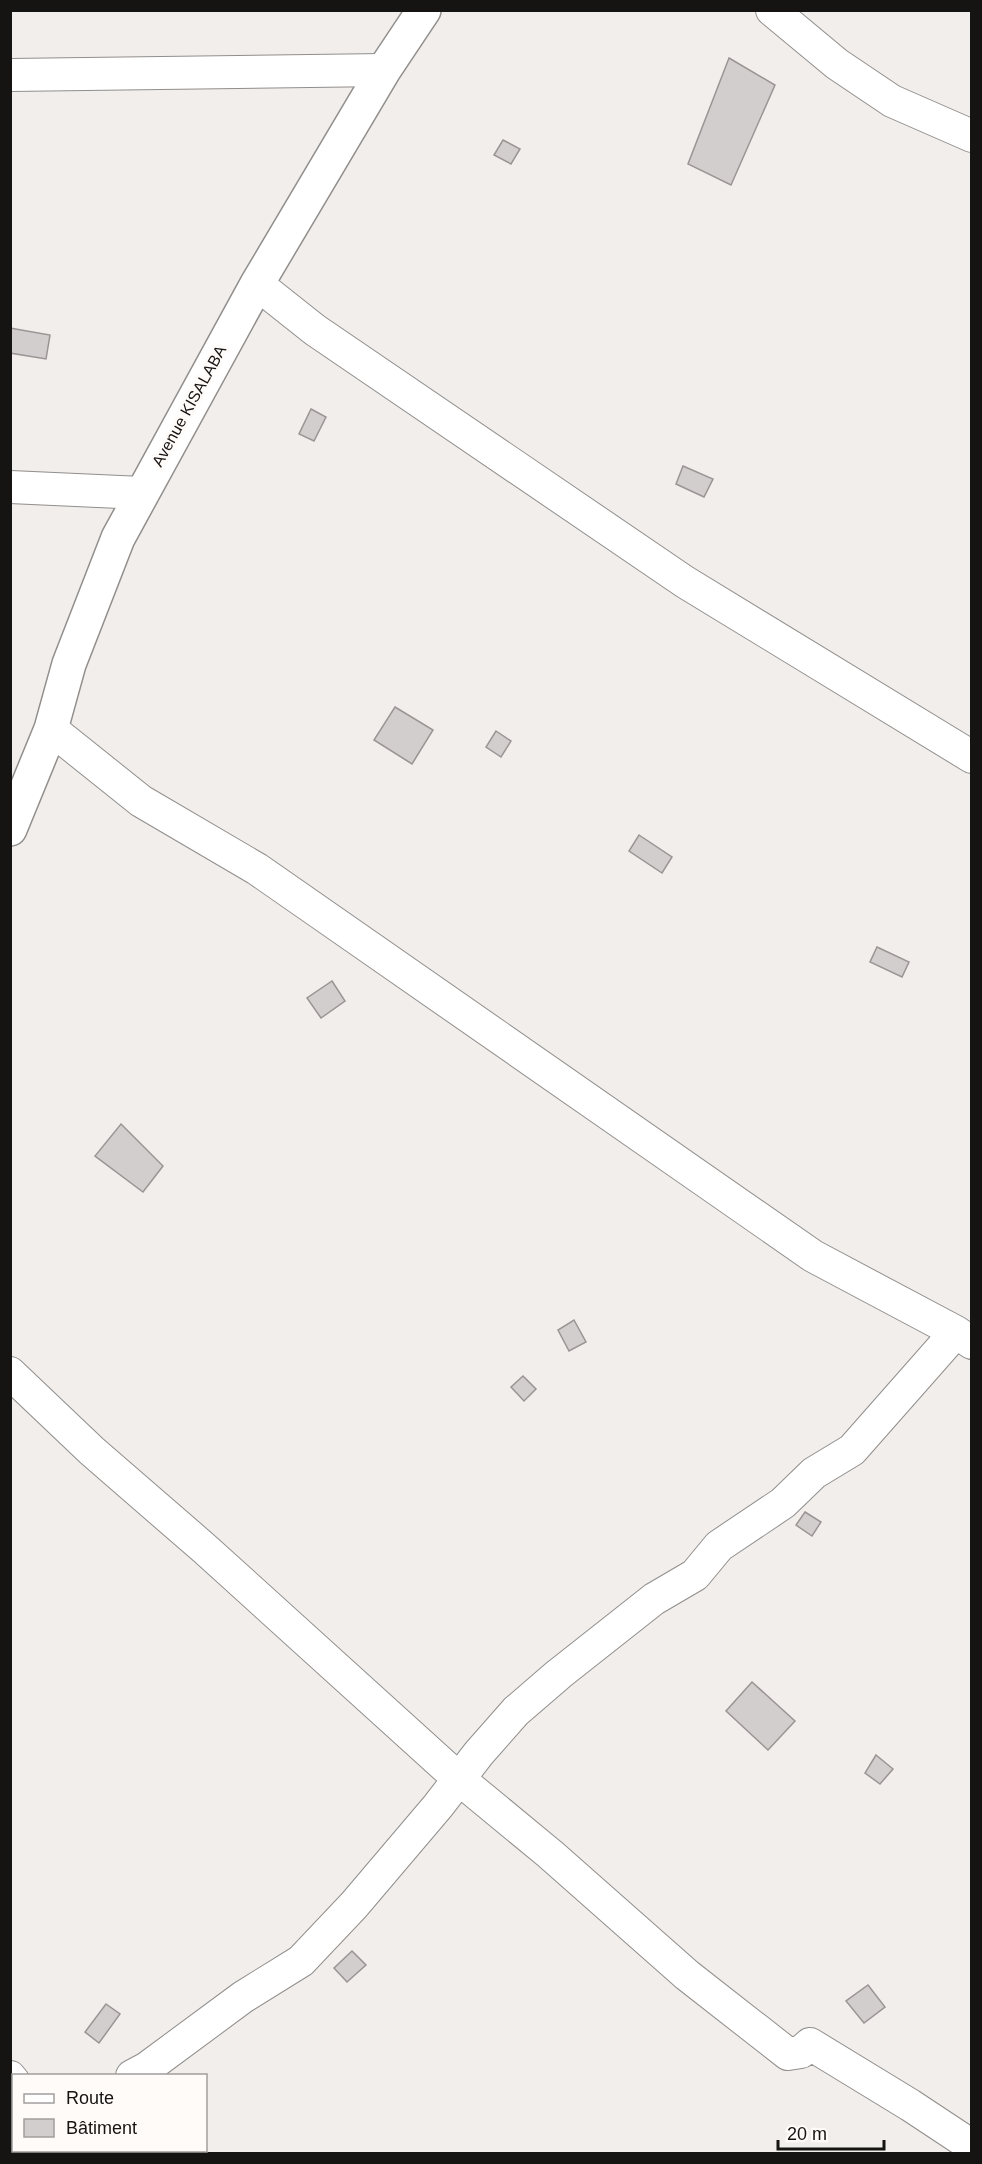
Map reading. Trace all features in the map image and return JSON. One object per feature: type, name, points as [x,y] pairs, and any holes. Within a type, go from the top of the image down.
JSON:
[{"type":"street","name":"Avenue KISALABA","points":[[10,829],[51,729],[69,664],[118,538],[257,284],[384,70],[424,10]]},
{"type":"street","points":[[771,10],[837,64],[892,101],[972,136]]},
{"type":"street","points":[[10,75],[384,70]]},
{"type":"street","points":[[257,284],[315,330],[685,582],[972,757]]},
{"type":"street","points":[[10,487],[142,492]]},
{"type":"street","points":[[51,729],[141,801],[257,869],[813,1256],[964,1338],[852,1450],[813,1473],[783,1503],[719,1546],[695,1575],[654,1599],[516,1711],[354,1905],[301,1961],[243,1997],[136,2074]]},
{"type":"street","points":[[10,1373],[92,1451],[285,1621],[459,1779],[550,1854],[687,1975],[788,2054],[801,2052],[810,2044],[972,2146]]},
{"type":"building","points":[[729,58],[775,85],[731,185],[688,164]]},
{"type":"building","points":[[503,140],[520,149],[511,164],[494,155]]},
{"type":"building","points":[[10,328],[50,335],[46,359],[10,353]]},
{"type":"building","points":[[311,409],[326,417],[314,441],[299,434]]},
{"type":"building","points":[[683,466],[713,479],[704,497],[676,484]]},
{"type":"building","points":[[395,707],[433,730],[412,764],[374,740]]},
{"type":"building","points":[[496,731],[511,741],[501,757],[486,747]]},
{"type":"building","points":[[639,835],[672,857],[662,873],[629,851]]},
{"type":"building","points":[[877,947],[909,962],[902,977],[870,962]]},
{"type":"building","points":[[332,981],[345,1001],[321,1018],[307,998]]},
{"type":"building","points":[[121,1124],[163,1166],[143,1192],[95,1156]]},
{"type":"building","points":[[574,1320],[586,1342],[569,1351],[558,1330]]},
{"type":"building","points":[[523,1376],[536,1389],[524,1401],[511,1387]]},
{"type":"building","points":[[805,1512],[821,1522],[812,1536],[796,1525]]},
{"type":"building","points":[[752,1682],[795,1721],[768,1750],[726,1711]]},
{"type":"building","points":[[876,1755],[893,1769],[880,1784],[865,1773]]},
{"type":"building","points":[[352,1951],[366,1965],[347,1982],[334,1968]]},
{"type":"building","points":[[868,1985],[885,2007],[864,2023],[846,2001]]},
{"type":"building","points":[[106,2004],[120,2014],[99,2043],[85,2032]]}]
